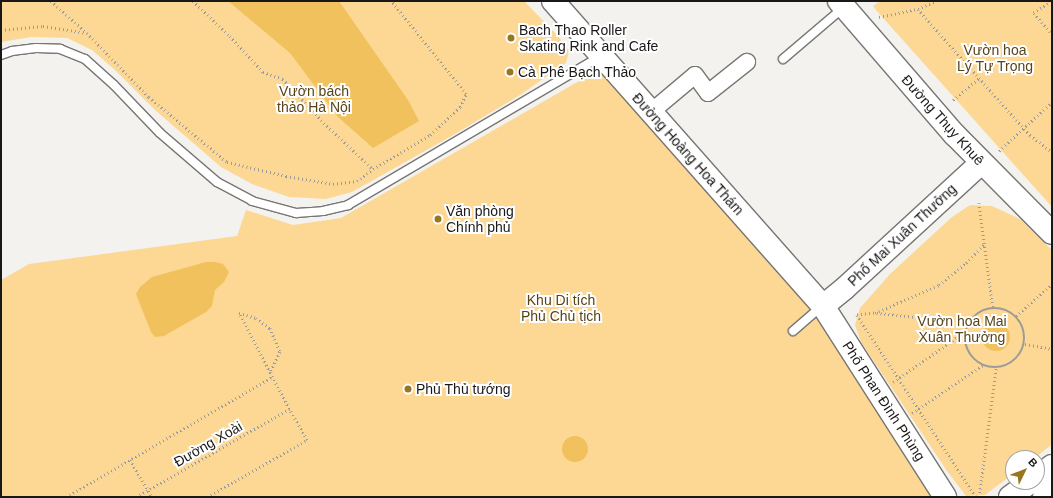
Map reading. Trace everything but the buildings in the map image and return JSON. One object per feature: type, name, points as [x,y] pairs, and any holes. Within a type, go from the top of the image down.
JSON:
[{"type":"main road","name":"Đường Hoàng Hoa Thám","points":[[553,1],[822,306]]},
{"type":"main road","name":"Đường Thụy Khuê","points":[[845,3],[980,163],[1052,233]]},
{"type":"main road","name":"Phố Mai Xuân Thưởng","points":[[822,306],[844,289],[980,163]]},
{"type":"main road","name":"Phố Phan Đình Phùng","points":[[822,306],[945,497]]},
{"type":"main road","points":[[1010,497],[1020,490]]},
{"type":"main road","points":[[1044,497],[1052,491]]},
{"type":"street","points":[[651,112],[695,75],[708,93],[747,62]]},
{"type":"lane","points":[[783,59],[845,3]]},
{"type":"lane","points":[[1,55],[12,51],[36,48],[60,49],[85,59],[114,85],[160,133],[217,182],[252,201],[296,213],[323,211],[348,205],[602,56]]},
{"type":"lane","points":[[793,332],[822,306]]},
{"type":"path","points":[[51,1],[87,33],[149,97],[227,162],[286,176],[333,184],[357,182],[373,169],[430,135],[460,107],[466,94],[391,1]]},
{"type":"path","points":[[194,1],[264,72],[283,80],[324,123],[373,169]]},
{"type":"path","points":[[879,17],[918,9],[936,1]]},
{"type":"path","points":[[1052,5],[1048,4],[1034,13],[1052,34]]},
{"type":"path","points":[[918,9],[1024,128],[1052,152]]},
{"type":"path","points":[[1,30],[42,26],[87,33]]},
{"type":"path","points":[[953,100],[979,78]]},
{"type":"path","points":[[999,151],[1052,102]]},
{"type":"path","points":[[980,203],[993,308]]},
{"type":"path","points":[[874,313],[939,285],[966,263],[985,243]]},
{"type":"path","points":[[1016,316],[1052,284]]},
{"type":"path","points":[[993,308],[1007,310],[1016,316],[1022,324],[1025,334],[1025,344],[1021,354],[1014,362],[1006,366],[996,368],[983,365],[972,356],[967,348],[966,331],[969,323],[977,314],[993,308]]},
{"type":"path","points":[[207,497],[307,440],[289,409],[261,356],[239,313],[256,318],[270,328],[280,352],[270,373]]},
{"type":"path","points":[[969,323],[874,313],[857,315],[977,497]]},
{"type":"path","points":[[889,385],[966,331]]},
{"type":"path","points":[[1025,344],[1052,350]]},
{"type":"path","points":[[912,414],[983,365]]},
{"type":"path","points":[[977,497],[996,368]]},
{"type":"path","points":[[66,497],[272,377]]},
{"type":"path","name":"Đường Xoài","points":[[136,497],[289,409]]},
{"type":"path","points":[[130,460],[152,497]]},
{"type":"green space","name":"Vườn bách thảo Hà Nội","points":[[1,1],[524,1],[558,36],[569,51],[566,63],[520,95],[455,134],[352,192],[326,199],[289,197],[252,184],[221,167],[155,110],[115,70],[92,50],[67,38],[31,37],[1,42]]},
{"type":"green space","name":"Vườn hoa Lý Tự Trọng","points":[[880,1],[1052,1],[1052,207],[876,10],[873,6]]},
{"type":"green space","name":"Khu Di tích Phủ Chủ tịch","points":[[600,69],[813,304],[938,497],[1,497],[1,280],[29,264],[237,236],[246,210],[293,225],[341,218]]},
{"type":"green space","name":"Vườn hoa Mai Xuân Thưởng","points":[[970,205],[992,206],[1020,219],[1052,250],[1052,444],[1045,450],[1005,450],[1005,480],[985,495],[966,496],[947,471],[861,342],[855,325],[860,308],[890,274],[952,217]]},
{"type":"shaded area","points":[[228,1],[339,1],[408,100],[419,121],[373,148],[338,117],[290,53]]},
{"type":"shaded area","points":[[206,262],[223,264],[229,272],[224,282],[215,290],[212,306],[206,312],[164,336],[155,337],[151,332],[136,294],[140,287],[152,277]]},
{"type":"shaded area","points":[[996,323],[1006,327],[1010,337],[1006,347],[996,351],[986,347],[982,337],[986,327]]},
{"type":"shaded area","points":[[575,436],[584,440],[588,449],[584,458],[575,462],[566,458],[562,449],[566,440]]},
{"type":"place","name":"Bach Thao Roller Skating Rink and Cafe","points":[[511,38]]},
{"type":"place","name":"Cà Phê Bạch Thảo","points":[[510,72]]},
{"type":"place","name":"Văn phòng Chính phủ","points":[[438,219]]},
{"type":"place","name":"Phủ Thủ tướng","points":[[408,389]]}]
